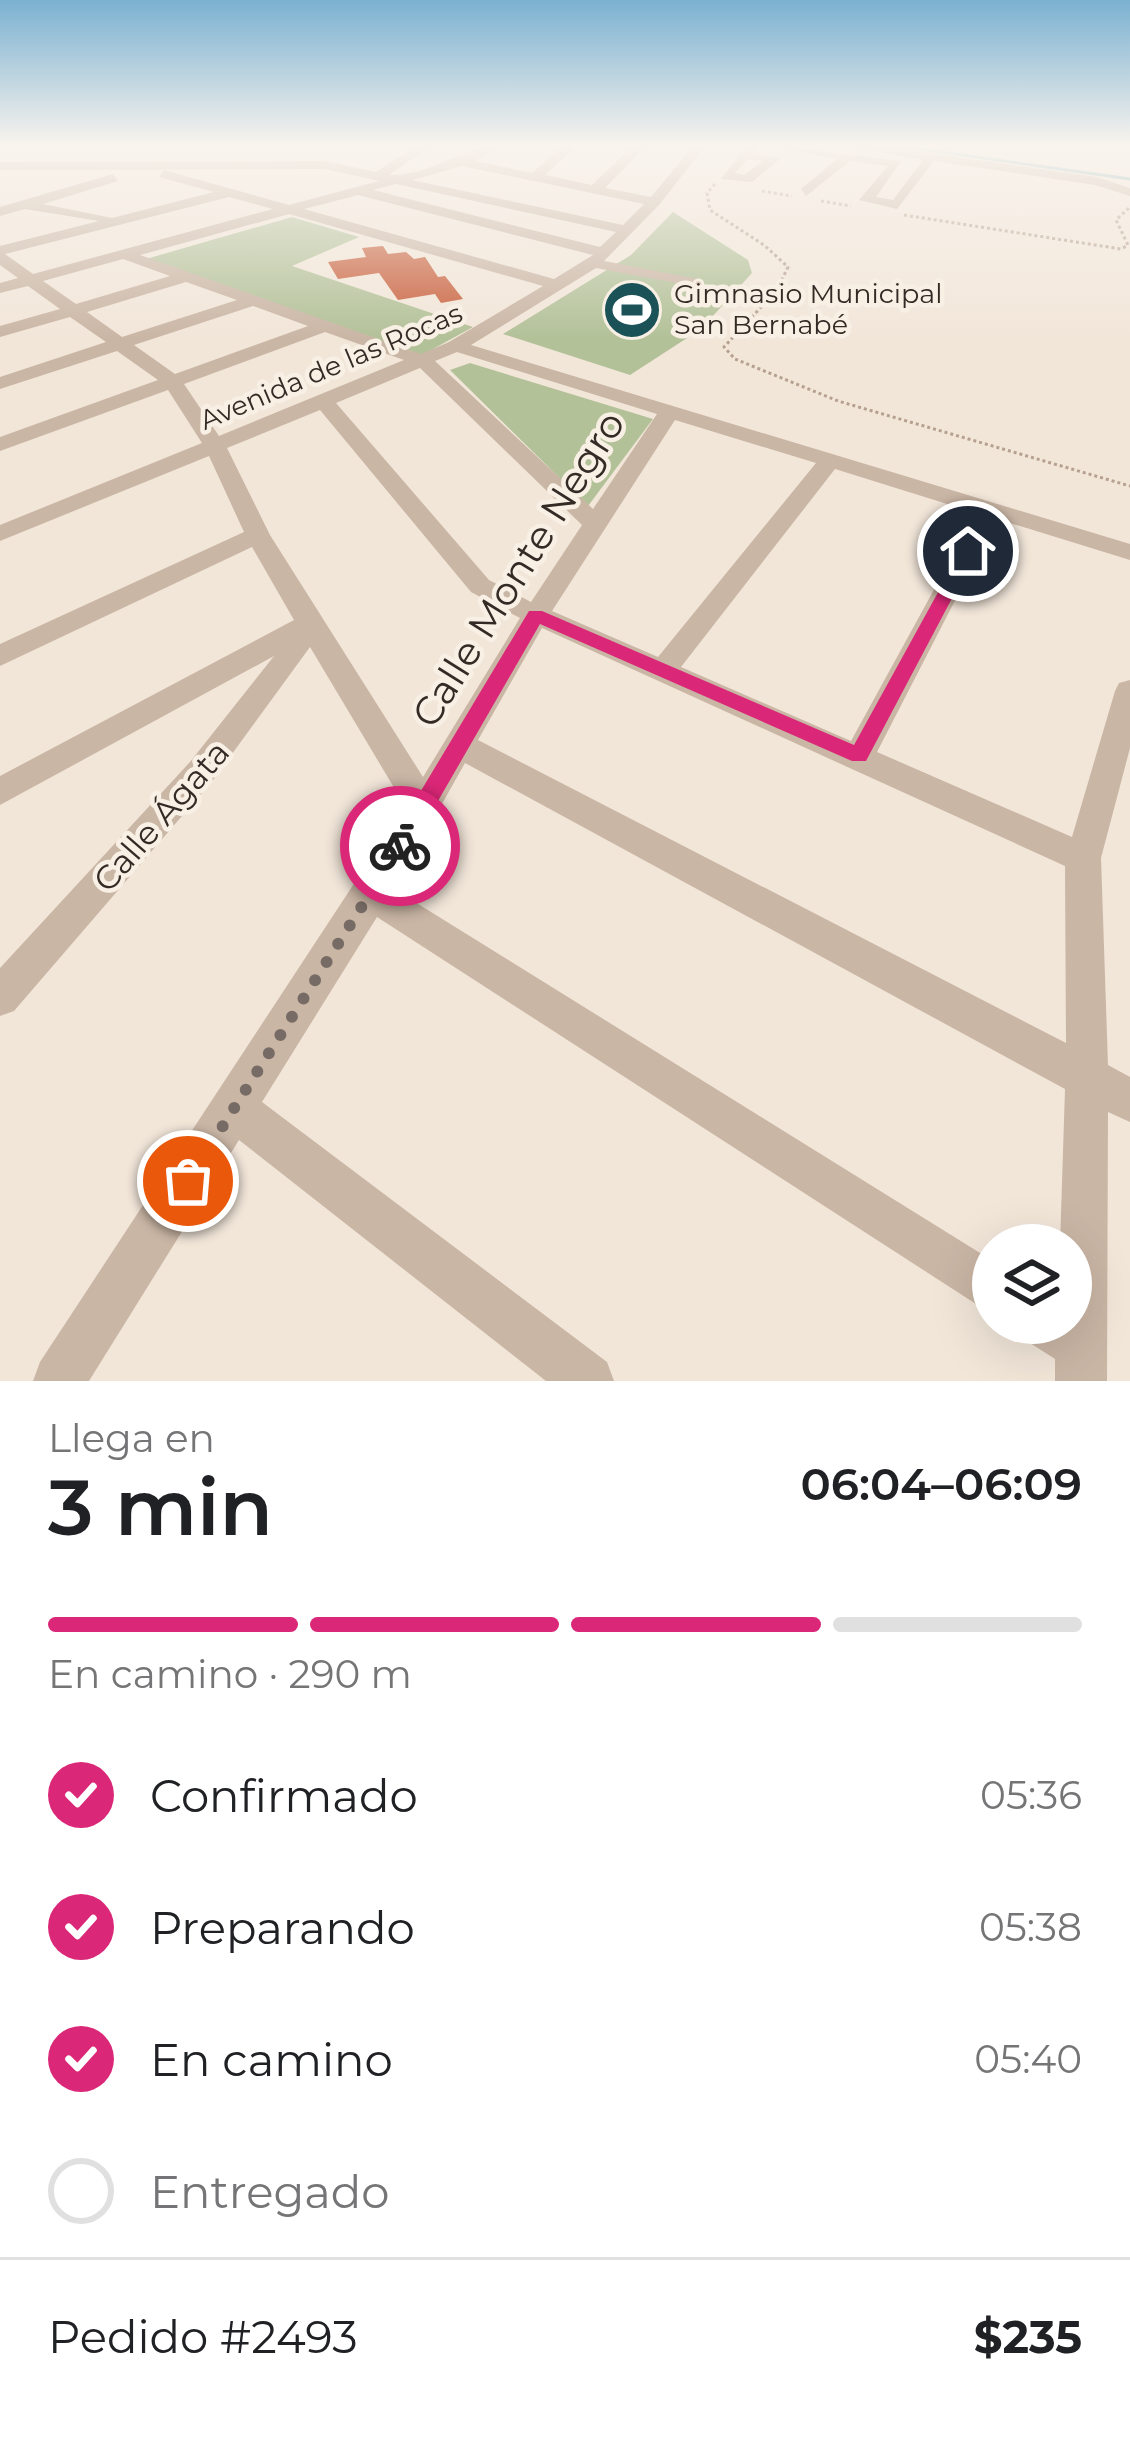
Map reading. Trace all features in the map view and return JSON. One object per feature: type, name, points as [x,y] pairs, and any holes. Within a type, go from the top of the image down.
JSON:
[{"type":"street","points":[[74,209],[169,225],[193,235]]},
{"type":"street","points":[[0,255],[161,209]]},
{"type":"street","points":[[0,288],[285,209]]},
{"type":"street","points":[[289,209],[560,286]]},
{"type":"street","points":[[428,209],[698,284]]},
{"type":"street","points":[[539,209],[628,230]]},
{"type":"street","name":"Avenida de las Rocas","points":[[0,535],[456,346],[560,286],[599,258],[647,209]]},
{"type":"street","points":[[123,254],[424,361],[594,523]]},
{"type":"street","points":[[0,255],[173,382],[216,447],[257,535],[424,808]]},
{"type":"street","points":[[0,332],[185,277]]},
{"type":"street","points":[[0,383],[252,301]]},
{"type":"street","points":[[0,444],[325,326]]},
{"type":"street","points":[[456,346],[1130,552]]},
{"type":"street","points":[[326,403],[480,586],[1082,858]]},
{"type":"street","name":"Calle Monte Negro","points":[[58,1381],[371,894],[536,615],[669,412]]},
{"type":"street","points":[[662,670],[830,461]]},
{"type":"street","points":[[859,755],[990,510]]},
{"type":"street","points":[[0,656],[257,535]]},
{"type":"street","points":[[0,792],[310,624]]},
{"type":"street","name":"Calle Ágata","points":[[2,989],[181,798],[274,681],[310,624]]},
{"type":"street","points":[[1069,1350],[1087,1077],[1082,858],[1130,691]]},
{"type":"street","points":[[461,746],[1130,1100]]},
{"type":"street","points":[[371,894],[972,1277]]},
{"type":"street","points":[[235,1109],[588,1381]]},
{"type":"path","points":[[710,209],[778,255],[788,267],[778,290],[736,325],[724,346],[735,358],[838,401],[1130,486]]},
{"type":"path","points":[[903,215],[1120,249],[1128,245],[1116,220],[1127,209]]},
{"type":"green space","name":"Gimnasio Municipal San Bernabé","points":[[673,212],[748,260],[752,273],[701,329],[630,375],[503,334],[631,255]]},
{"type":"green space","points":[[292,217],[359,237],[292,266],[473,327],[422,355],[146,259]]},
{"type":"green space","points":[[470,363],[653,419],[588,506],[450,370]]},
{"type":"building","points":[[383,246],[388,254],[425,257],[438,277],[445,276],[463,299],[441,303],[435,294],[398,300],[379,273],[338,279],[328,262],[366,257],[362,248]]},
{"type":"way so far","points":[[188,1181],[400,846]]},
{"type":"place","name":"Gimnasio Municipal San Bernabé","points":[[632,310]]},
{"type":"route","points":[[400,846],[536,615],[859,755],[968,551]]}]
